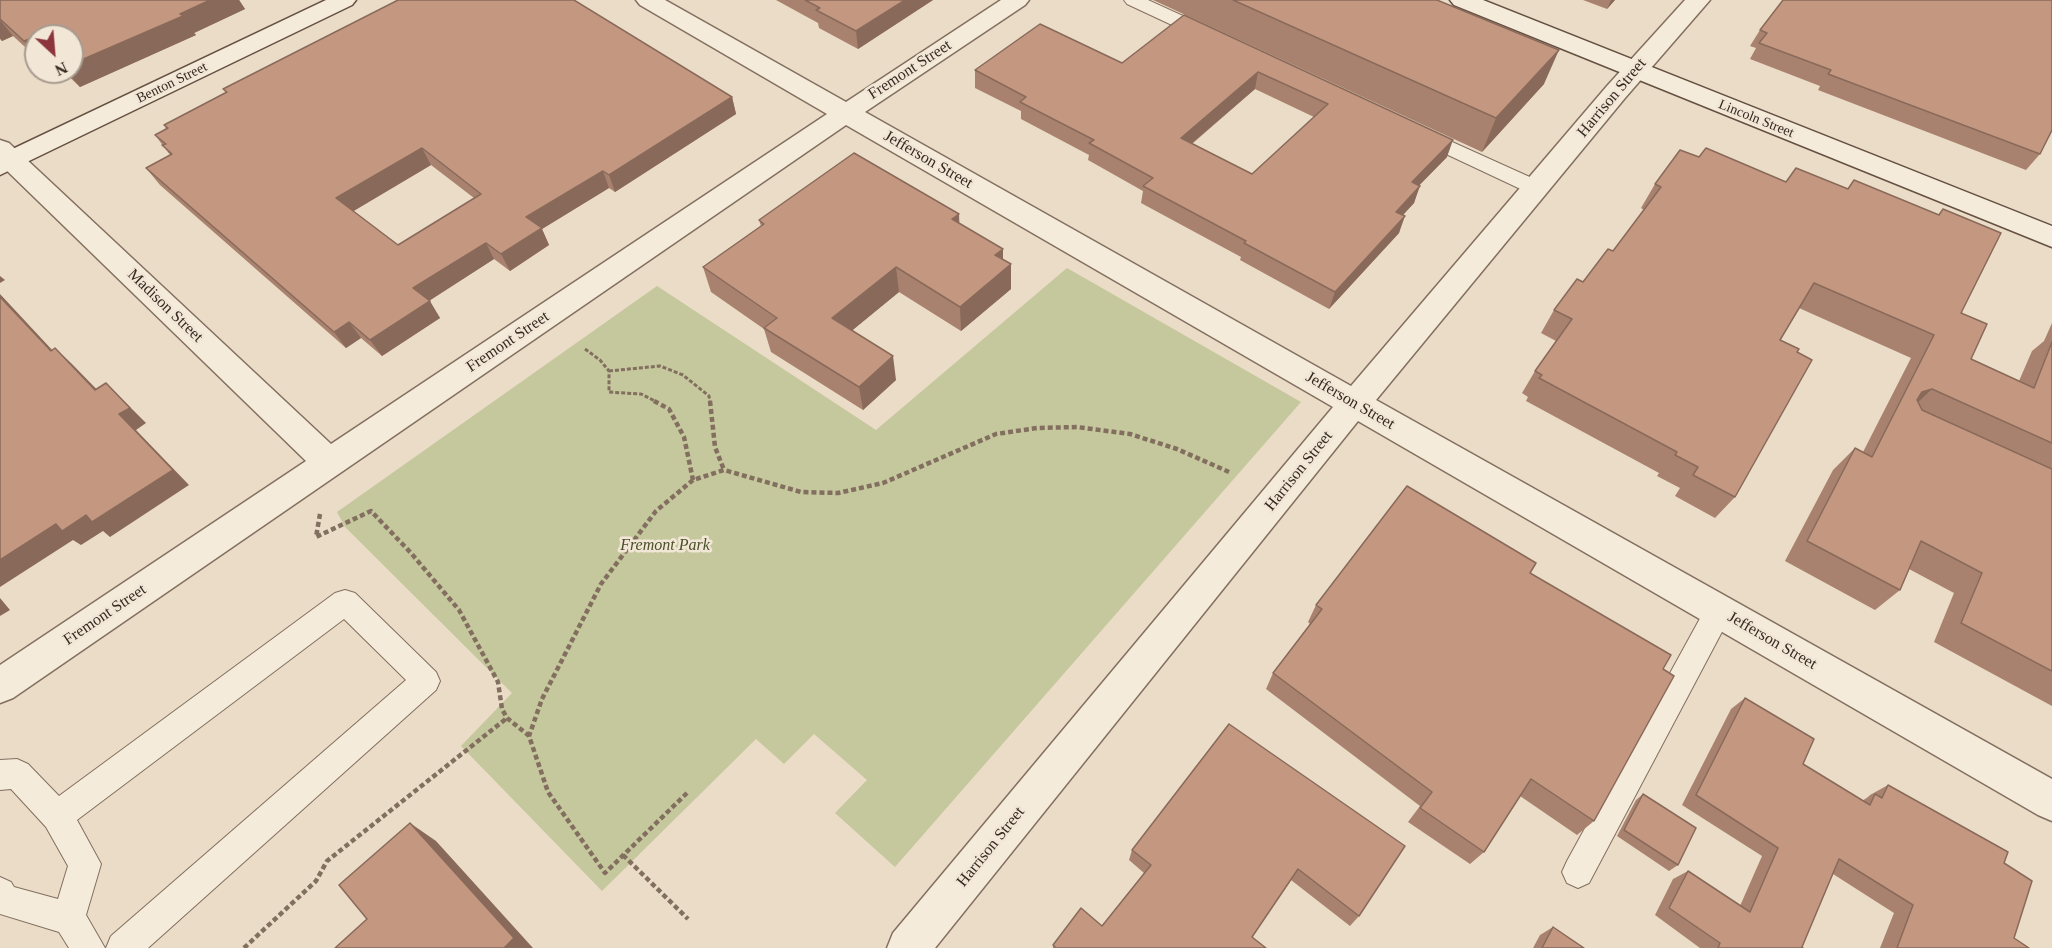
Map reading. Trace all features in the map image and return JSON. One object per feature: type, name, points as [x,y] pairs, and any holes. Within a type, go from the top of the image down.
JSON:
[{"type":"street","name":"Benton Street","points":[[4,159],[344,0]]},
{"type":"street","name":"Jefferson Street","points":[[648,0],[2052,801]]},
{"type":"street","name":"Fremont Street","points":[[0,687],[846,113],[1017,0]]},
{"type":"street","name":"Lincoln Street","points":[[1462,0],[2052,237]]},
{"type":"street","name":"Harrison Street","points":[[908,948],[1355,403],[1634,71],[1698,0]]},
{"type":"street","name":"Madison Street","points":[[4,159],[330,463]]},
{"type":"lane","points":[[1133,0],[1230,45]]},
{"type":"lane","points":[[1397,123],[1536,188]]},
{"type":"lane","points":[[57,816],[345,602],[426,681],[123,948]]},
{"type":"lane","points":[[1578,872],[1719,611]]},
{"type":"lane","points":[[0,775],[17,774],[57,816],[85,864],[69,918]]},
{"type":"lane","points":[[0,893],[3,899],[38,911],[69,918],[88,948]]},
{"type":"path","points":[[585,349],[600,360],[609,371],[609,392],[641,394],[669,409],[684,437],[693,480]]},
{"type":"path","points":[[609,371],[660,366],[683,375],[709,396],[715,447],[724,470]]},
{"type":"path","points":[[529,736],[542,699],[601,584],[656,511],[693,480],[724,470],[801,492],[838,493],[883,483],[996,434],[1037,428],[1077,427],[1130,434],[1177,449],[1229,472]]},
{"type":"path","points":[[330,463],[316,537],[370,511],[411,553],[459,610],[498,682],[502,709],[507,718],[529,736],[549,792],[605,873],[687,793]]},
{"type":"path","points":[[244,948],[316,881],[327,861],[507,718]]},
{"type":"path","points":[[623,855],[688,919]]},
{"type":"green space","name":"Fremont Park","points":[[1067,268],[1301,402],[895,867],[835,813],[867,780],[814,734],[784,764],[756,739],[602,891],[461,746],[512,693],[345,527],[337,512],[657,286],[876,430]]},
{"type":"building","points":[[0,0],[210,0],[180,14],[183,16],[84,59],[84,24],[24,24],[24,41],[0,19]]},
{"type":"building","points":[[398,0],[574,0],[732,97],[609,175],[603,171],[526,217],[542,228],[501,254],[486,243],[413,288],[430,301],[370,340],[349,322],[334,332],[146,168],[172,154],[162,145],[166,144],[155,135],[168,128],[164,125],[227,92],[223,89]],"holes":[[[422,148],[481,194],[398,245],[336,198]]]},
{"type":"building","points":[[805,0],[905,0],[856,31],[816,10],[820,8]]},
{"type":"building","points":[[1233,0],[1437,0],[1559,50],[1496,118]]},
{"type":"building","points":[[1783,0],[2052,0],[2052,130],[2040,154],[1828,74],[1831,70],[1759,43],[1767,33],[1760,30]]},
{"type":"building","points":[[1184,15],[1453,140],[1412,182],[1420,186],[1396,212],[1405,216],[1335,292],[1143,186],[1153,178],[1089,143],[1094,140],[1020,102],[1026,97],[975,70],[1040,24],[1122,63]],"holes":[[[1258,72],[1328,104],[1252,174],[1181,138]]]},
{"type":"building","points":[[1706,148],[1786,182],[1796,168],[1848,189],[1854,180],[1939,215],[1943,209],[2001,233],[1961,313],[1987,324],[1971,359],[2034,388],[2052,342],[2052,443],[1932,389],[1922,392],[1917,400],[1922,410],[2052,469],[2052,671],[1961,623],[1982,573],[1921,541],[1900,590],[1807,541],[1855,448],[1872,457],[1934,335],[1814,283],[1780,340],[1799,349],[1797,352],[1812,360],[1735,497],[1693,475],[1698,467],[1675,455],[1677,452],[1539,378],[1542,375],[1535,371],[1572,319],[1554,310],[1577,279],[1583,282],[1608,249],[1613,251],[1661,187],[1655,184],[1680,150],[1699,157]]},
{"type":"building","points":[[854,153],[959,214],[952,219],[1003,249],[995,255],[1011,264],[960,307],[896,267],[832,318],[893,356],[859,387],[764,328],[777,318],[703,267],[764,224],[759,220]]},
{"type":"building","points":[[0,297],[51,351],[55,348],[95,390],[106,383],[130,408],[119,414],[173,470],[92,522],[86,515],[62,531],[56,524],[0,560]]},
{"type":"building","points":[[1407,486],[1536,563],[1530,573],[1671,655],[1663,669],[1674,676],[1594,821],[1531,779],[1484,852],[1420,808],[1432,792],[1273,673],[1322,609],[1316,605]]},
{"type":"building","points":[[1745,698],[1814,739],[1803,764],[1870,805],[1875,794],[1882,798],[1888,785],[2008,852],[2004,863],[2032,881],[2014,938],[2029,948],[1897,948],[1913,905],[1839,859],[1803,948],[1718,948],[1720,943],[1669,908],[1688,871],[1750,912],[1778,848],[1696,795]]},
{"type":"building","points":[[1229,724],[1405,846],[1359,916],[1298,869],[1252,937],[1266,948],[1056,948],[1053,945],[1081,908],[1102,926],[1151,865],[1132,850]]},
{"type":"building","points":[[1643,794],[1696,828],[1678,865],[1624,830]]},
{"type":"building","points":[[410,823],[514,938],[504,948],[335,948],[367,919],[339,885]]},
{"type":"building","points":[[1553,927],[1584,948],[1542,948]]}]
